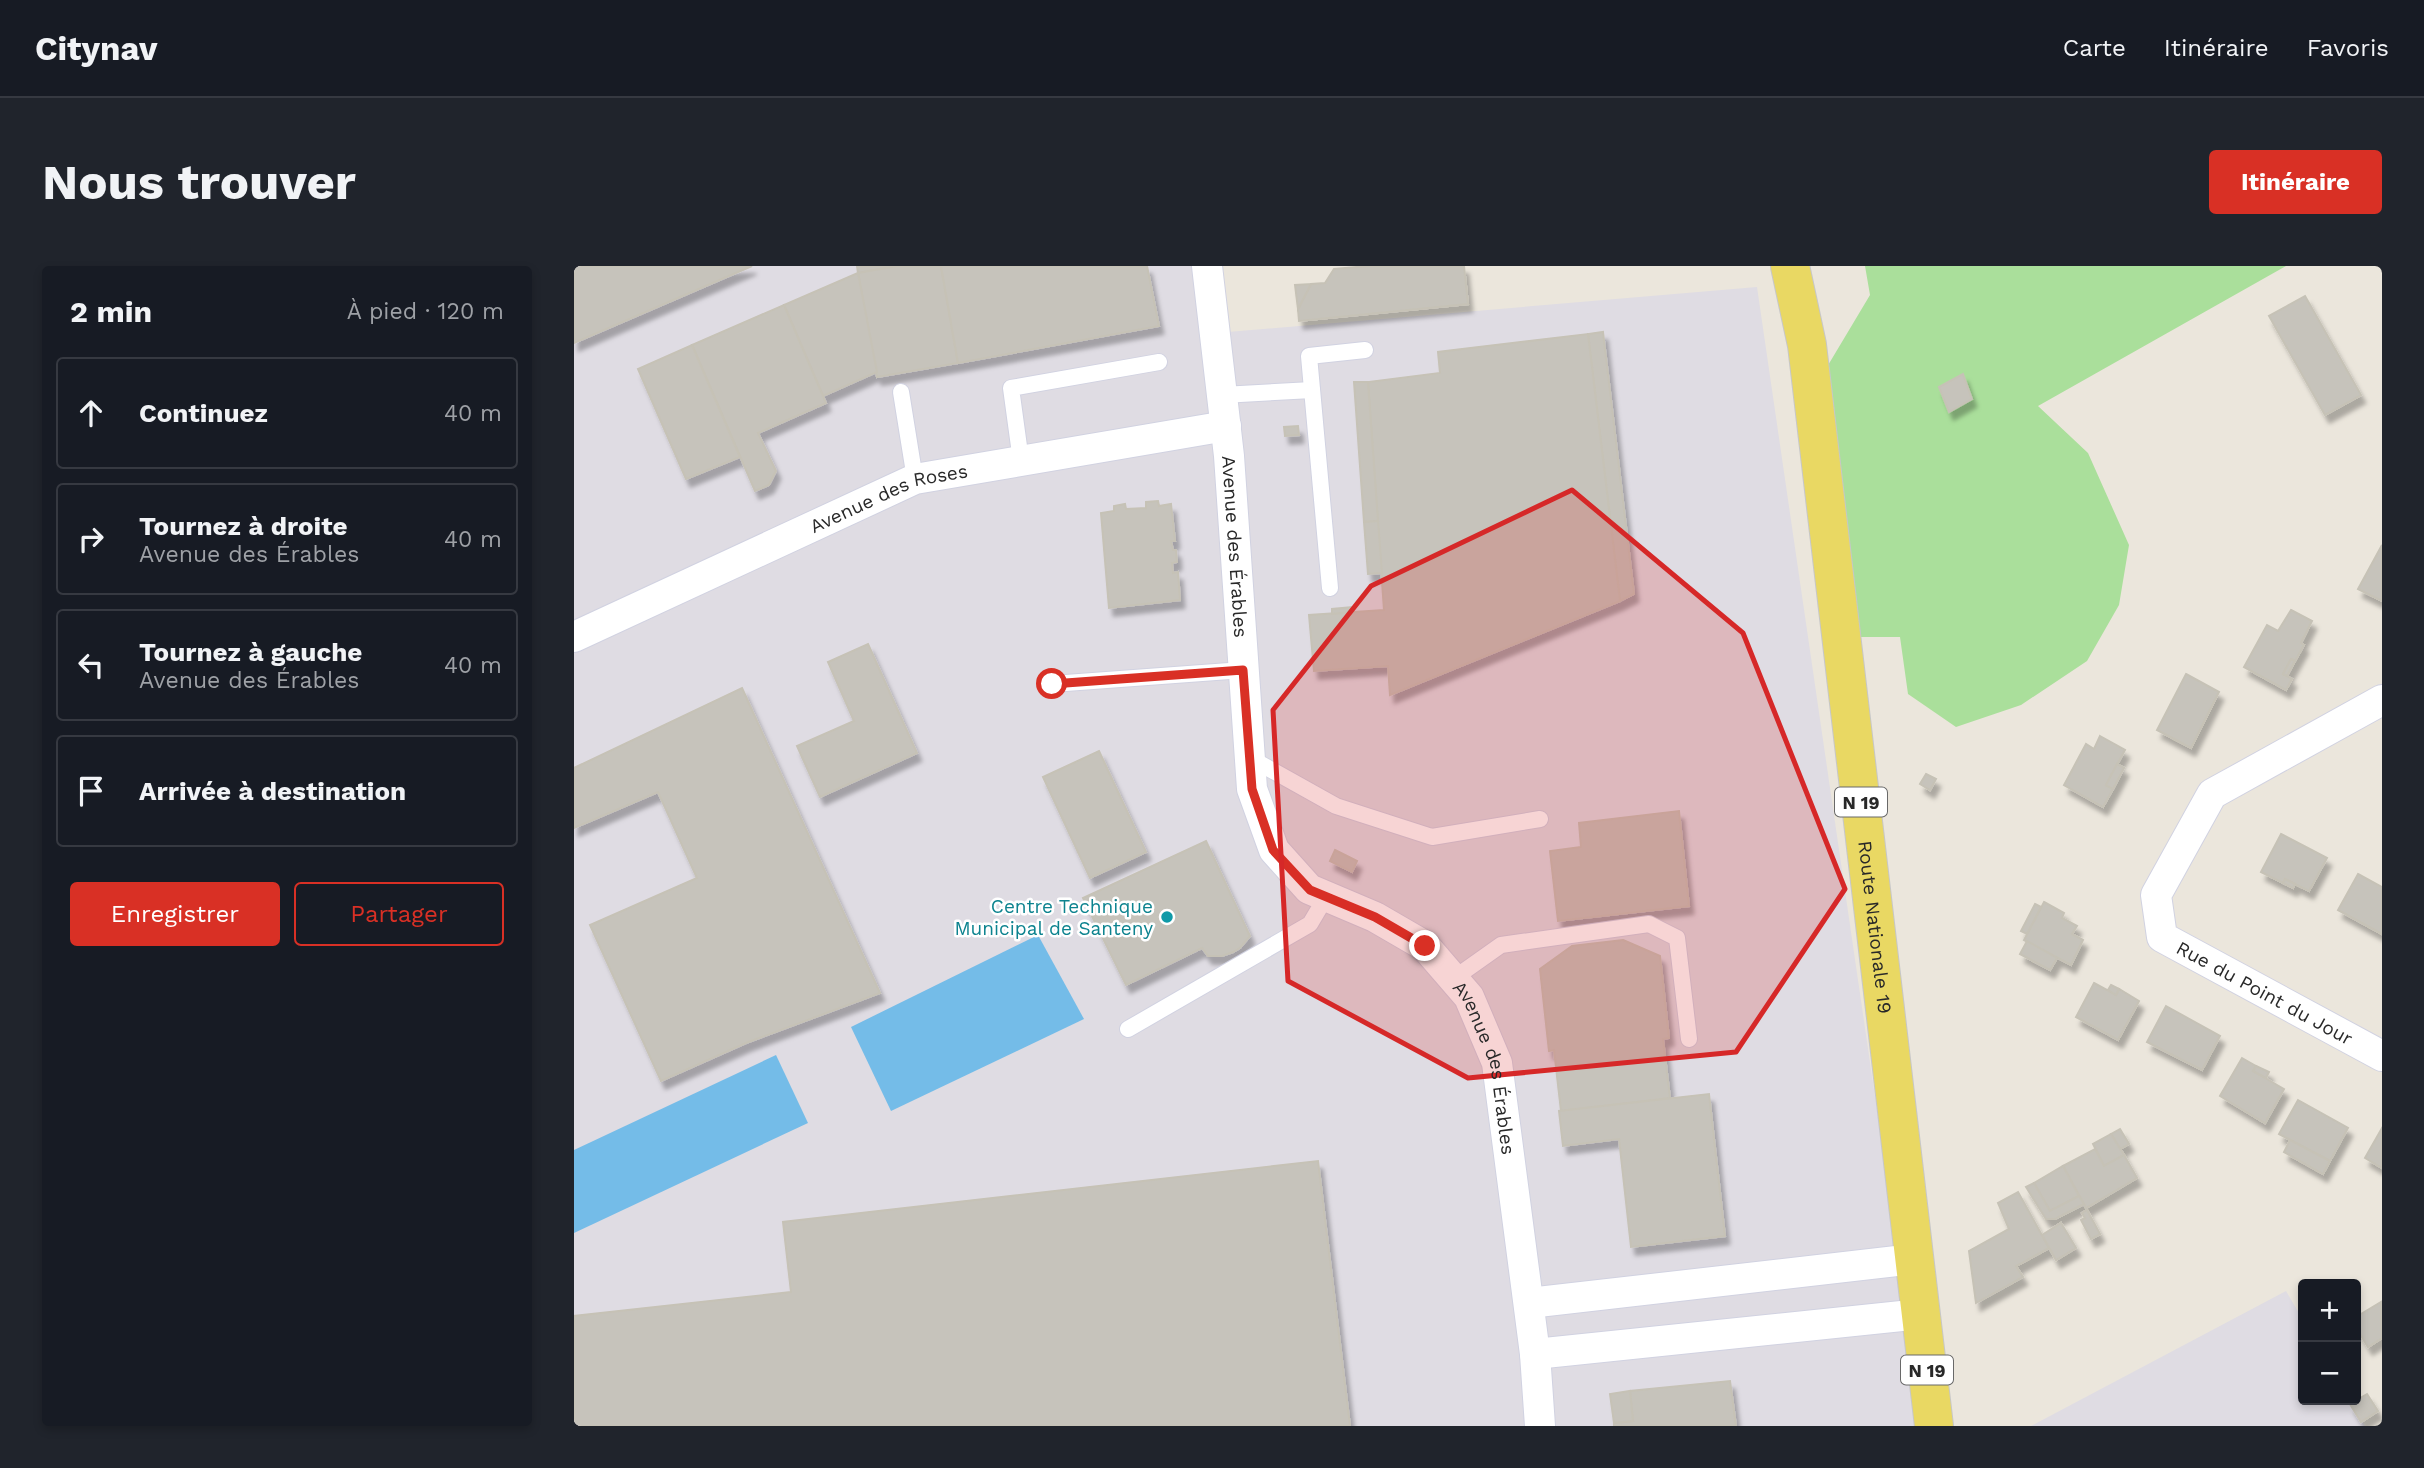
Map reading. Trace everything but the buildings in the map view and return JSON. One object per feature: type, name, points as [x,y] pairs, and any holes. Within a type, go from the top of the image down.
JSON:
[{"type":"main road","name":"Route Nationale 19","points":[[1790,266],[1807,345],[1934,1426]]},
{"type":"main road","name":"Route Nationale 19","points":[[1806,266],[1807,345]]},
{"type":"street","name":"Avenue des Érables","points":[[1207,266],[1226,426],[1252,789],[1273,850],[1310,890],[1375,917],[1425,946],[1469,997],[1497,1063],[1529,1303],[1540,1426]]},
{"type":"street","name":"Avenue des Roses","points":[[574,638],[915,479],[1226,426]]},
{"type":"street","name":"Rue du Point du Jour","points":[[2382,700],[2212,794],[2156,895],[2162,937],[2382,1056]]},
{"type":"street","points":[[1529,1303],[1914,1259]]},
{"type":"street","points":[[1535,1354],[1921,1314]]},
{"type":"lane","points":[[1330,588],[1308,356],[1365,350]]},
{"type":"lane","points":[[1021,461],[1011,388],[1159,362]]},
{"type":"lane","points":[[1222,396],[1312,390]]},
{"type":"lane","points":[[901,392],[915,479]]},
{"type":"lane","points":[[1052,684],[1243,670]]},
{"type":"lane","points":[[1250,758],[1336,806],[1432,837],[1540,819]]},
{"type":"lane","points":[[1128,1029],[1310,924],[1326,897]]},
{"type":"lane","points":[[1453,979],[1501,945],[1649,924],[1677,938],[1689,1039]]},
{"type":"highlighted area","points":[[1572,490],[1743,633],[1845,889],[1736,1052],[1468,1078],[1288,981],[1273,710],[1371,586]]},
{"type":"shaded area","points":[[574,266],[1207,266],[1216,333],[1757,287],[1923,1426],[574,1426]]},
{"type":"shaded area","points":[[2286,1291],[2298,1311],[2298,1405],[2353,1405],[2365,1426],[2031,1426]]},
{"type":"green space","points":[[1865,266],[2286,266],[2038,406],[2088,453],[2129,545],[2119,605],[2087,661],[2021,705],[1956,727],[1908,694],[1900,637],[1859,637],[1818,382],[1870,295]]},
{"type":"water","points":[[1038,935],[1084,1019],[891,1111],[851,1027]]},
{"type":"water","points":[[776,1055],[808,1123],[574,1233],[574,1150]]},
{"type":"place","name":"Centre Technique Municipal de Santeny","points":[[1167,917]]},
{"type":"route","points":[[1052,684],[1243,670],[1252,789],[1273,850],[1310,890],[1375,917],[1425,946]]}]
